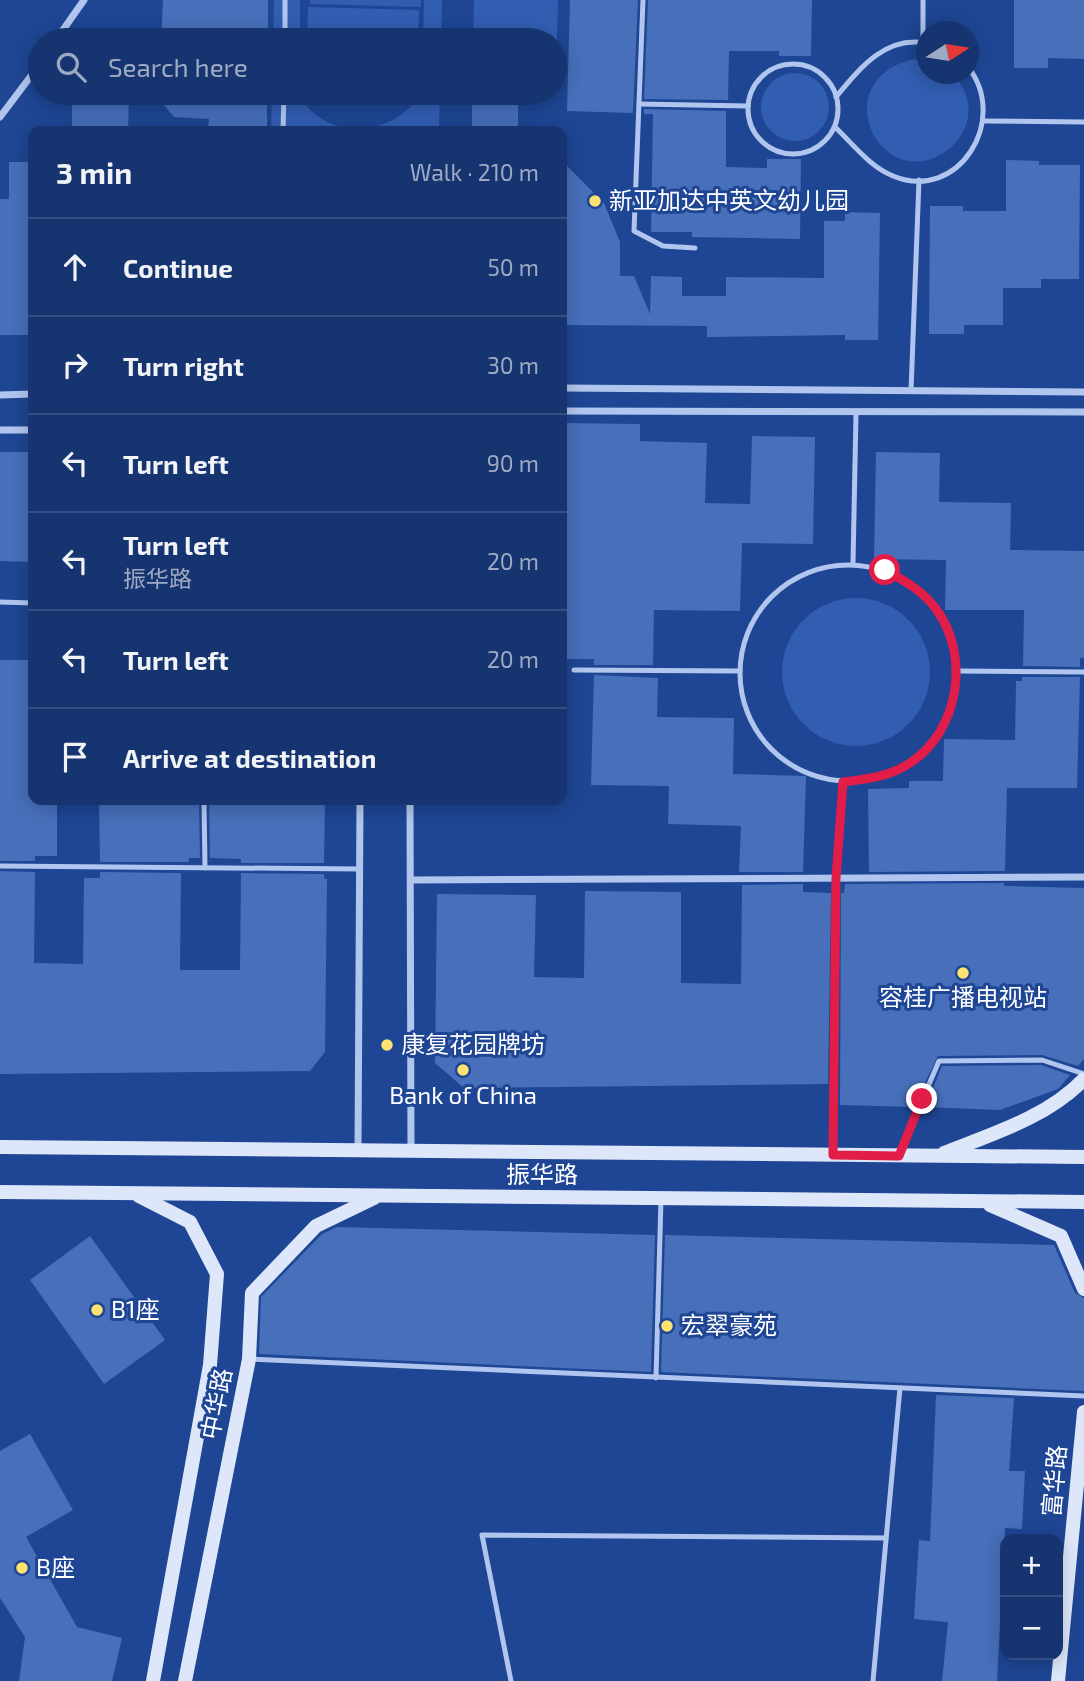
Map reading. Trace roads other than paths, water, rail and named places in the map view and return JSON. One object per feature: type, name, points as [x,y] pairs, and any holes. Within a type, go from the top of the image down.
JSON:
[{"type":"main road","points":[[938,1156],[1020,1123],[1076,1088],[1084,1076]]},
{"type":"main road","name":"振华路","points":[[0,1147],[1084,1157]]},
{"type":"main road","name":"振华路","points":[[0,1192],[1084,1202]]},
{"type":"main road","name":"中华路","points":[[135,1194],[190,1222],[217,1273],[210,1365],[153,1681]]},
{"type":"main road","name":"中华路","points":[[185,1681],[249,1359],[252,1293],[316,1226],[377,1196]]},
{"type":"main road","points":[[982,1201],[1061,1236],[1084,1289]]},
{"type":"main road","name":"富华路","points":[[1058,1681],[1084,1412]]},
{"type":"street","points":[[64,28],[84,0]]},
{"type":"street","points":[[0,117],[28,80]]},
{"type":"street","points":[[567,388],[1084,392]]},
{"type":"street","points":[[0,395],[28,394]]},
{"type":"street","points":[[567,411],[856,414],[1084,412]]},
{"type":"street","points":[[0,430],[28,430]]},
{"type":"street","points":[[358,1150],[360,805]]},
{"type":"street","points":[[410,805],[411,1151]]},
{"type":"street","points":[[411,880],[1084,877]]},
{"type":"lane","points":[[285,0],[285,28]]},
{"type":"lane","points":[[643,0],[634,231],[663,247],[695,248]]},
{"type":"lane","points":[[923,0],[924,21]]},
{"type":"lane","points":[[836,97],[881,51],[901,42],[916,42]]},
{"type":"lane","points":[[792,64],[820,73],[830,83],[836,97],[838,112],[835,127],[827,139],[815,149],[786,155],[772,150],[751,128],[748,106],[755,84],[765,74],[792,64]]},
{"type":"lane","points":[[835,127],[874,166],[895,177],[919,180],[942,175],[962,163],[977,144],[985,121],[984,97],[979,84]]},
{"type":"lane","points":[[639,104],[748,106]]},
{"type":"lane","points":[[283,126],[284,105]]},
{"type":"lane","points":[[985,121],[1084,122]]},
{"type":"lane","points":[[911,391],[919,180]]},
{"type":"lane","points":[[853,564],[856,414]]},
{"type":"lane","points":[[853,564],[885,570],[914,586],[937,609],[952,639],[957,671],[952,707],[936,738],[911,763],[878,778],[843,782],[810,775],[781,758],[758,734],[744,704],[740,671],[746,636],[751,626],[762,606],[787,582],[818,568],[853,564]]},
{"type":"lane","points":[[0,602],[28,603]]},
{"type":"lane","points":[[574,670],[740,671]]},
{"type":"lane","points":[[957,671],[1084,672]]},
{"type":"lane","points":[[833,1155],[836,878],[843,782]]},
{"type":"lane","points":[[204,805],[205,868]]},
{"type":"lane","points":[[0,866],[360,869]]},
{"type":"lane","points":[[899,1156],[939,1061],[1042,1060],[1084,1076]]},
{"type":"lane","points":[[656,1378],[661,1199]]},
{"type":"lane","points":[[249,1359],[1084,1396]]},
{"type":"lane","points":[[873,1681],[900,1388]]},
{"type":"lane","points":[[511,1681],[482,1535],[886,1538]]},
{"type":"place","name":"新亚加达中英文幼儿园","points":[[595,201]]},
{"type":"place","name":"容桂广播电视站","points":[[963,973]]},
{"type":"place","name":"康复花园牌坊","points":[[387,1045]]},
{"type":"place","name":"Bank of China","points":[[463,1070]]},
{"type":"place","name":"B1座","points":[[97,1310]]},
{"type":"place","name":"宏翠豪苑","points":[[667,1326]]},
{"type":"place","name":"B座","points":[[22,1568]]}]
